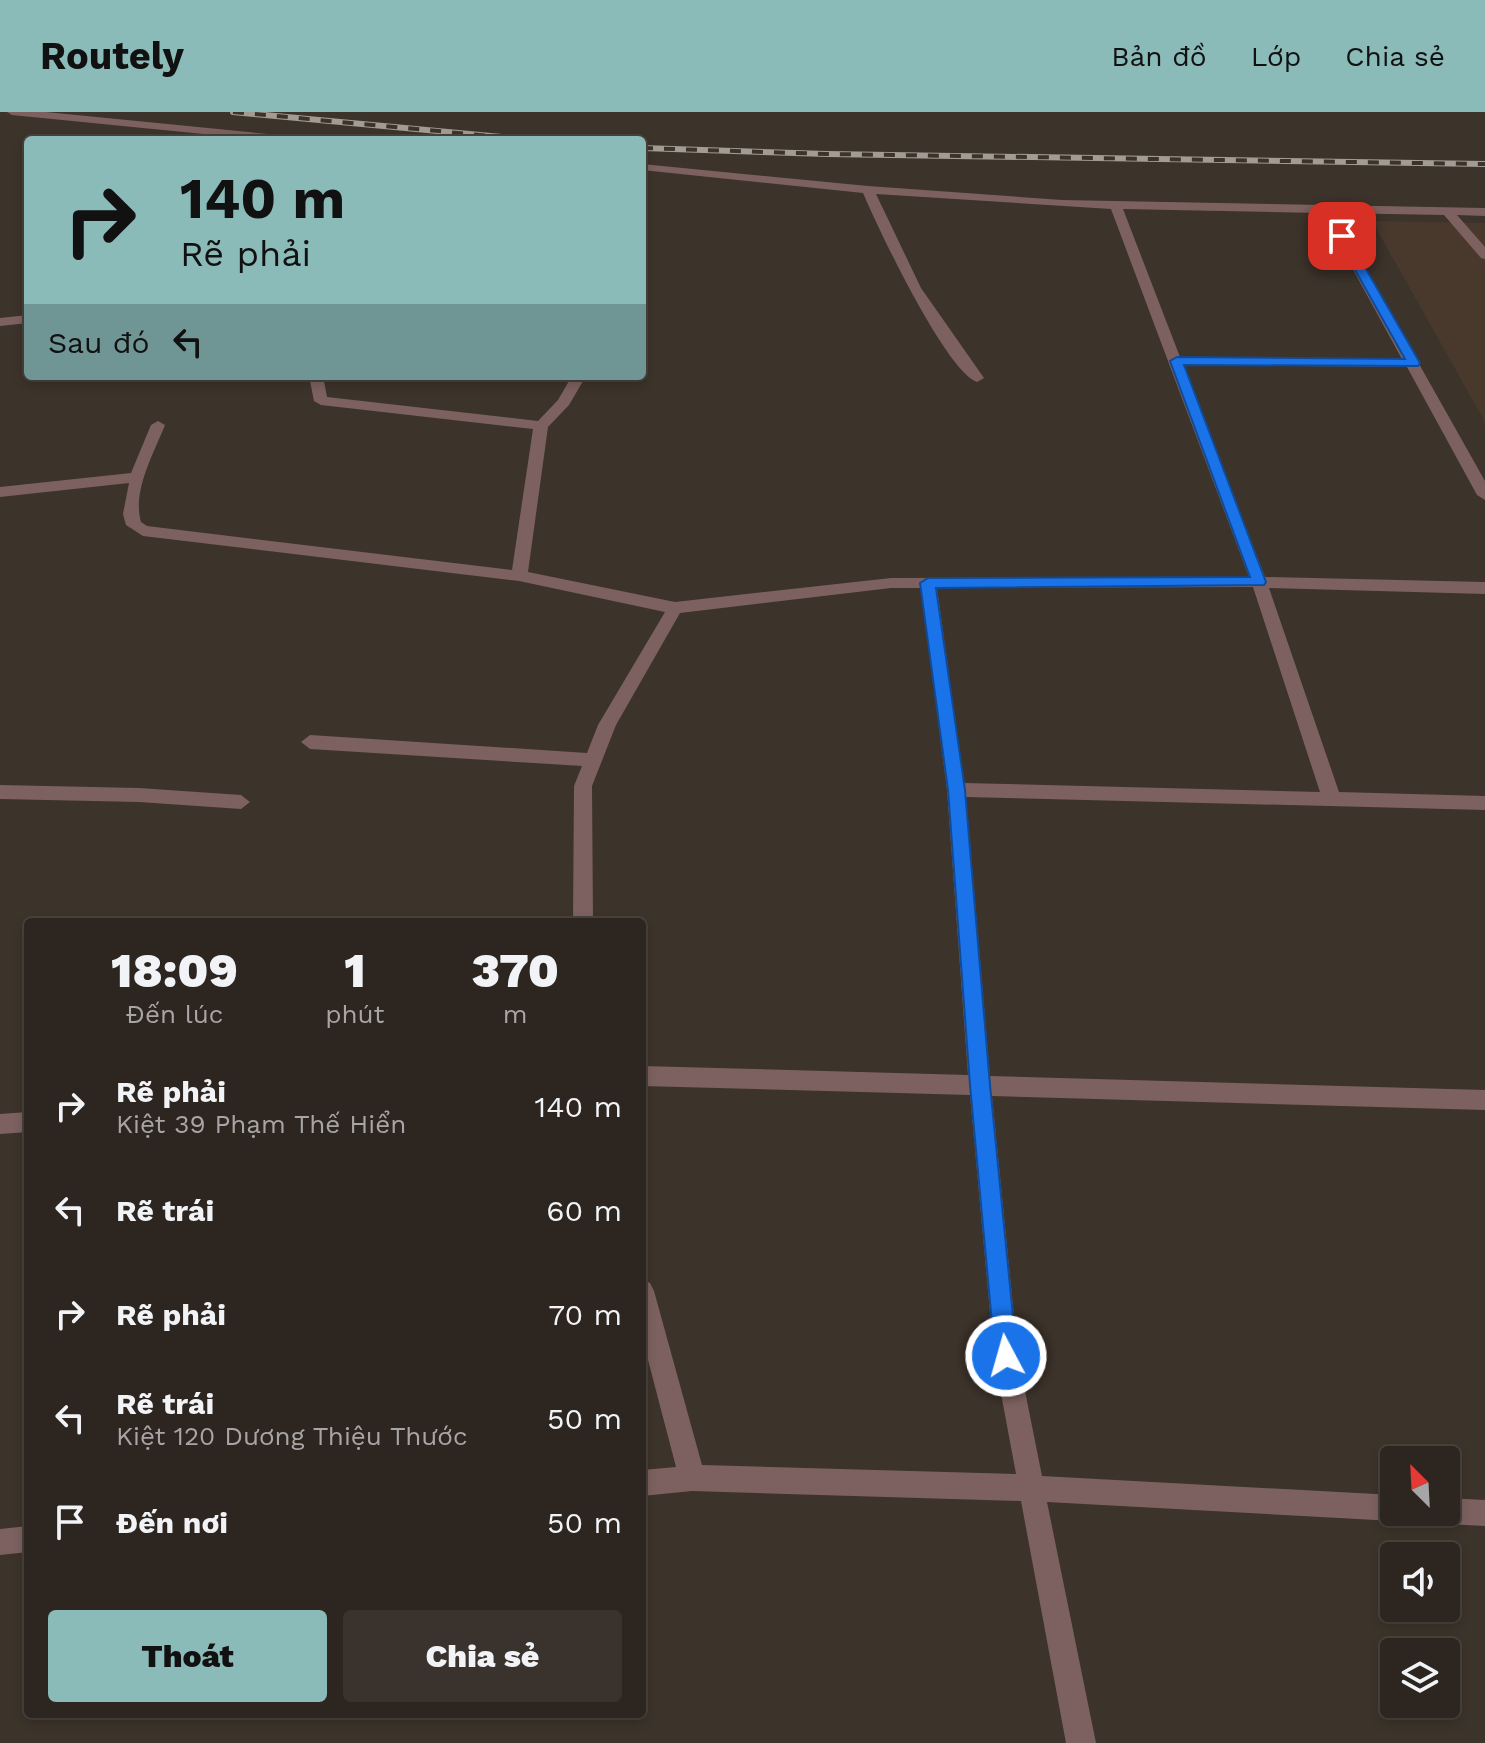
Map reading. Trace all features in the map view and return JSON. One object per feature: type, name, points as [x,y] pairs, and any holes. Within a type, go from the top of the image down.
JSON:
[{"type":"street","points":[[12,112],[203,135]]},
{"type":"street","points":[[646,167],[868,190],[1116,206],[1485,212]]},
{"type":"street","points":[[868,190],[898,262],[942,335],[977,378]]},
{"type":"street","points":[[1116,206],[1259,582],[1332,799]]},
{"type":"street","points":[[1327,211],[1485,495]]},
{"type":"street","points":[[1448,212],[1485,255]]},
{"type":"street","points":[[0,322],[24,319]]},
{"type":"street","points":[[1177,361],[1413,363]]},
{"type":"street","points":[[317,380],[321,401],[541,426]]},
{"type":"street","points":[[519,576],[541,426],[564,402],[577,380]]},
{"type":"street","points":[[158,425],[137,477],[131,514],[134,525],[143,531],[519,576],[675,608],[891,583],[1259,582],[1485,588]]},
{"type":"street","points":[[0,492],[137,477]]},
{"type":"street","points":[[928,583],[956,790],[1006,1356],[1081,1743]]},
{"type":"street","points":[[583,918],[583,786],[607,725],[675,608]]},
{"type":"street","points":[[310,742],[593,760]]},
{"type":"street","points":[[956,790],[1485,803]]},
{"type":"street","points":[[0,792],[139,795],[241,802]]},
{"type":"street","points":[[646,1076],[1485,1100]]},
{"type":"street","points":[[0,1124],[24,1122]]},
{"type":"street","points":[[646,1306],[692,1478]]},
{"type":"street","points":[[646,1483],[692,1478],[1031,1488],[1380,1507]]},
{"type":"street","points":[[1460,1512],[1485,1513]]},
{"type":"street","points":[[0,1542],[24,1539]]},
{"type":"shaded area","points":[[1372,221],[1485,223],[1485,422]]},
{"type":"railway","points":[[233,112],[491,136]]},
{"type":"railway","points":[[646,148],[827,154],[1485,164]]},
{"type":"route","points":[[1006,1356],[956,790],[928,583],[1259,582],[1177,361],[1413,363],[1342,236]]}]
